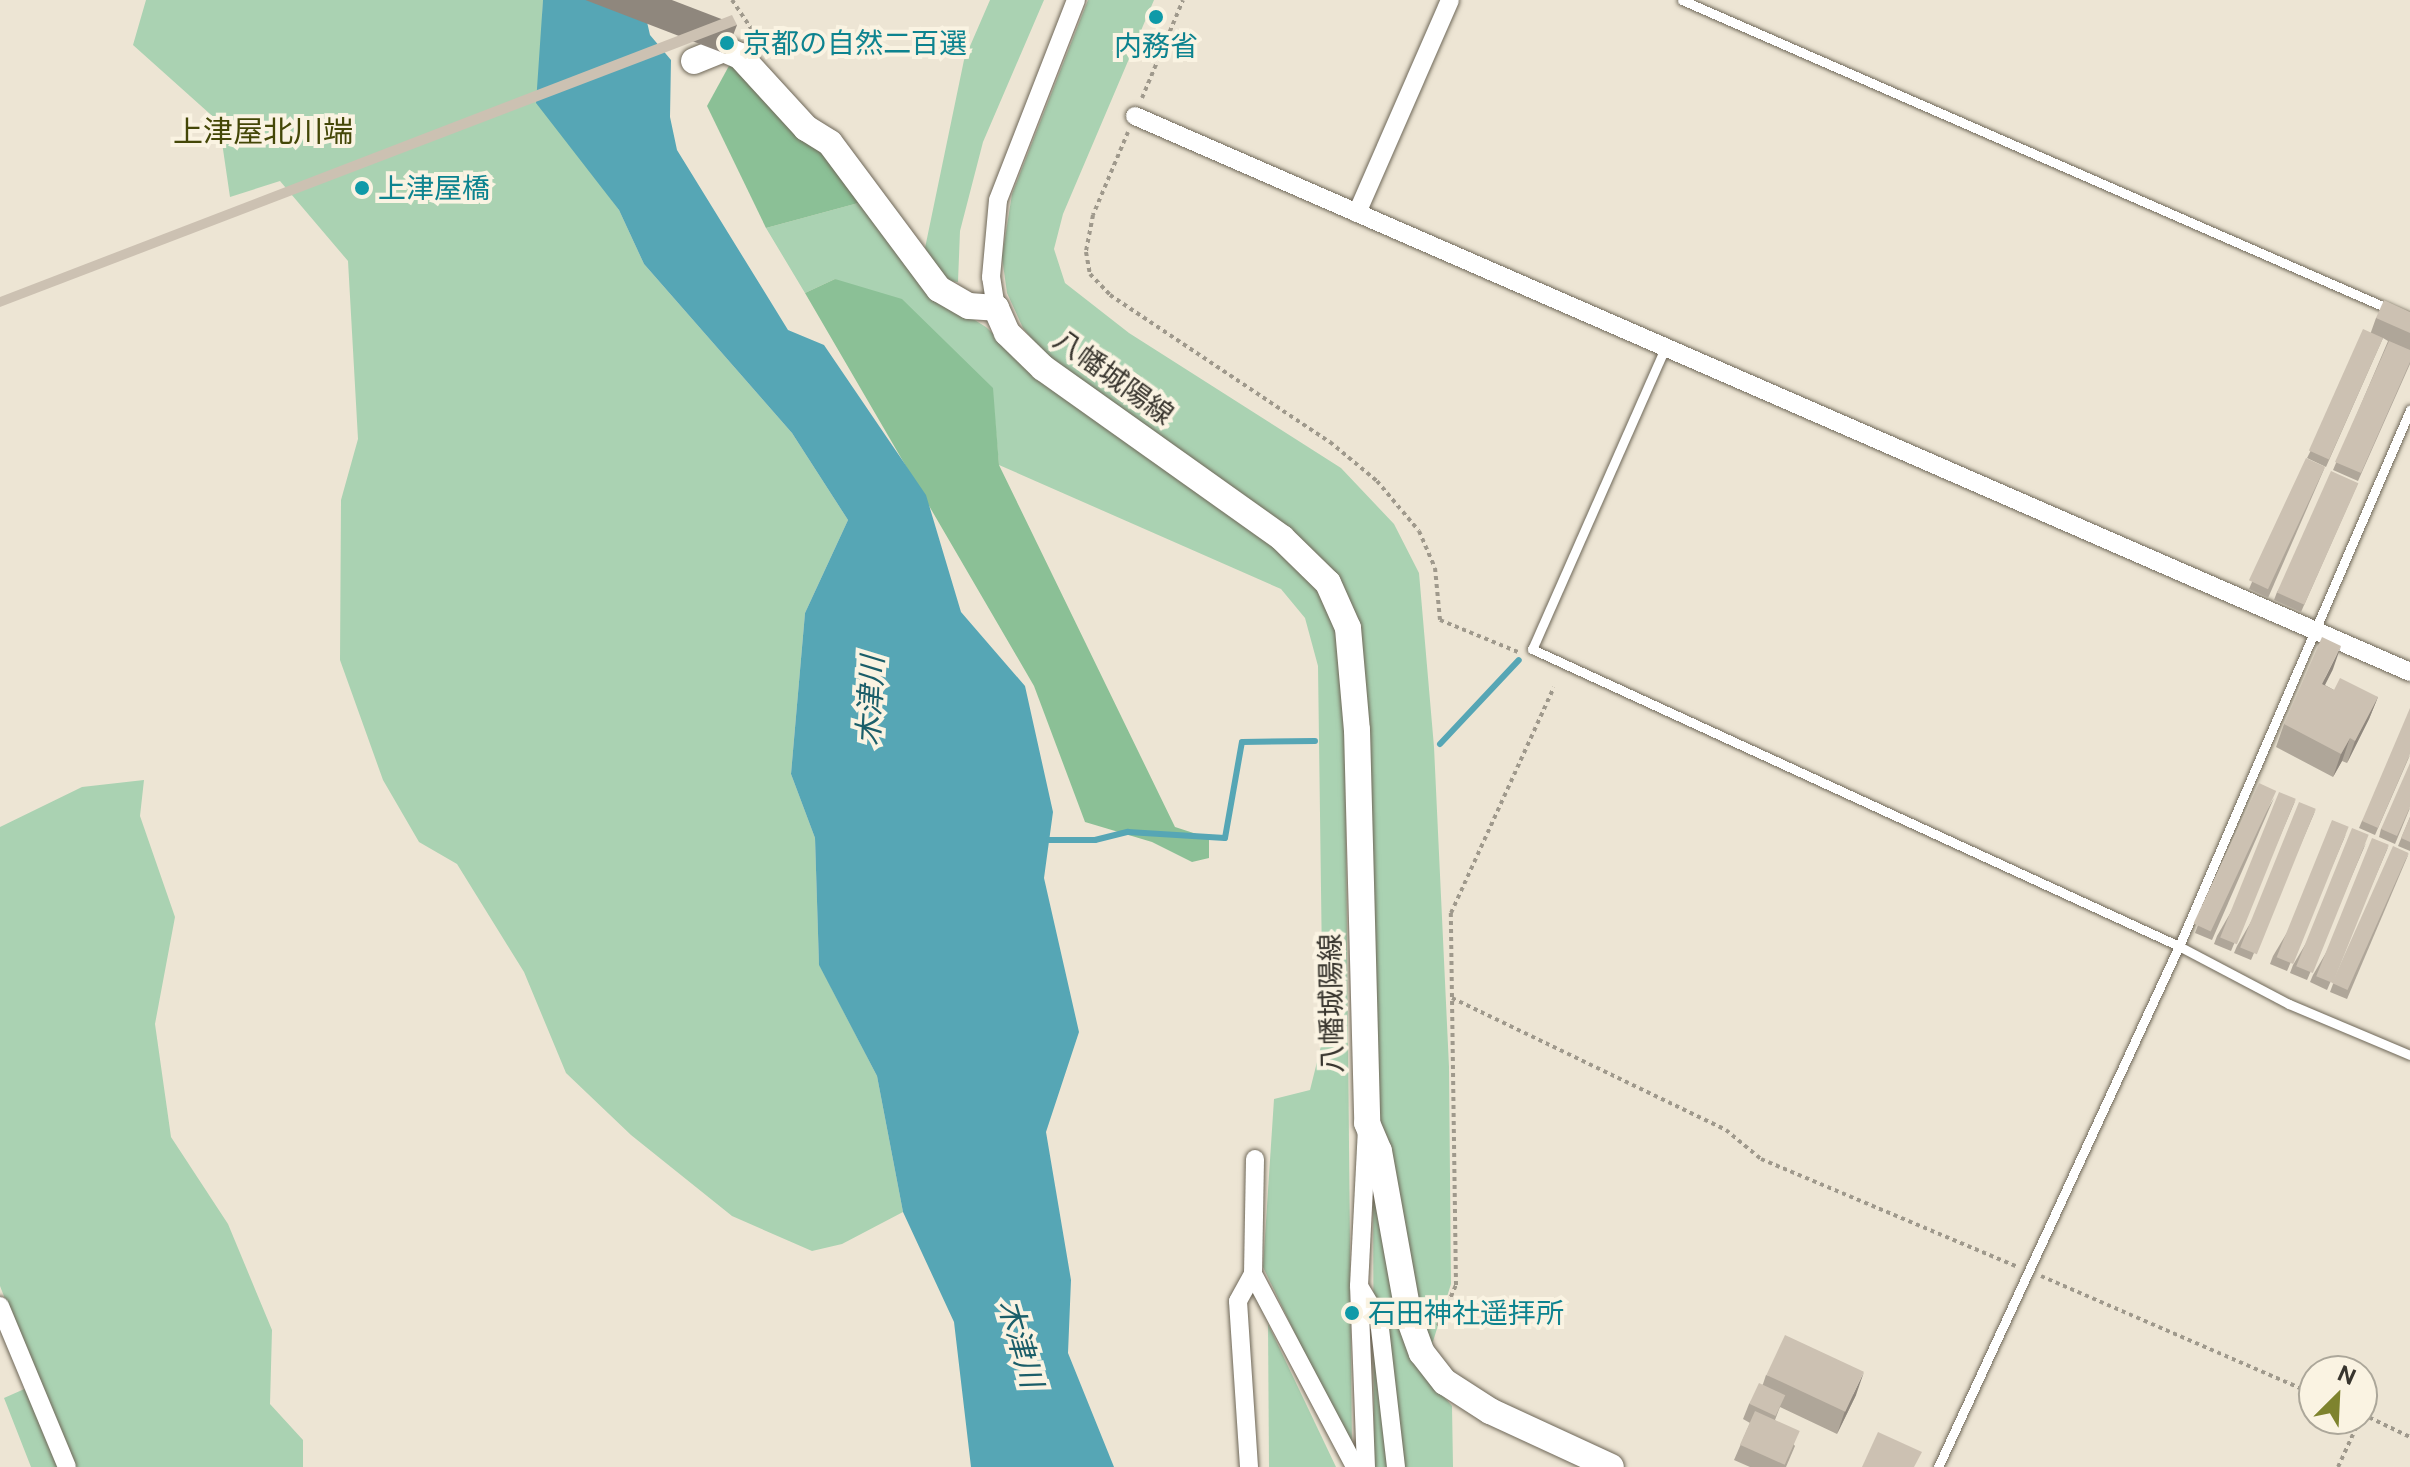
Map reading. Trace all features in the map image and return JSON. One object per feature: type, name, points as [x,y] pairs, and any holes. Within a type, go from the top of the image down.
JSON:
[{"type":"main road","points":[[665,72],[724,49],[740,56],[806,128],[830,143],[939,289],[969,306],[996,308]]},
{"type":"main road","name":"八幡城陽線","points":[[996,308],[1007,333],[1043,368],[1282,538],[1328,583],[1348,628],[1357,730],[1367,1123],[1379,1151],[1409,1318],[1430,1364],[1445,1382],[1490,1411],[1611,1467]]},
{"type":"street","points":[[996,308],[991,255],[998,200],[1076,0]]},
{"type":"street","points":[[1357,213],[1450,0]]},
{"type":"street","points":[[1135,116],[2410,672]]},
{"type":"street","points":[[1366,1467],[1359,1286],[1367,1123]]},
{"type":"street","points":[[1249,1467],[1238,1301],[1253,1274],[1255,1159]]},
{"type":"street","points":[[1253,1274],[1355,1467]]},
{"type":"street","points":[[1359,1286],[1379,1320],[1396,1467]]},
{"type":"street","points":[[0,1306],[67,1467]]},
{"type":"lane","points":[[1682,0],[2410,318]]},
{"type":"lane","points":[[1665,348],[1532,649],[2179,946],[2289,1004],[2410,1055]]},
{"type":"lane","points":[[1938,1467],[2031,1272],[2179,946],[2410,410]]},
{"type":"path","points":[[1183,0],[1093,215],[1086,252],[1090,274],[1110,295],[1330,442],[1402,505],[1435,568],[1440,620],[1516,652],[1532,649]]},
{"type":"path","points":[[1430,1364],[1439,1324],[1456,1285],[1451,913],[1554,687]]},
{"type":"path","points":[[1452,998],[1726,1130],[1761,1159],[2298,1387]]},
{"type":"path","points":[[2378,1423],[2410,1437]]},
{"type":"path","points":[[2338,1467],[2353,1435]]},
{"type":"green space","points":[[146,0],[543,0],[542,29],[581,158],[619,210],[644,264],[792,433],[848,520],[805,613],[791,774],[815,838],[819,964],[877,1076],[903,1212],[842,1244],[812,1251],[732,1216],[631,1135],[566,1073],[524,972],[457,864],[419,842],[383,780],[340,660],[341,500],[358,439],[348,261],[280,181],[230,197],[219,122],[133,45]]},
{"type":"green space","points":[[990,0],[1044,0],[983,142],[960,231],[958,282],[947,281],[925,248],[964,60]]},
{"type":"green space","points":[[1088,0],[1154,0],[1063,214],[1054,249],[1065,283],[1129,333],[1341,468],[1394,524],[1419,573],[1434,747],[1449,1067],[1451,1284],[1430,1351],[1410,1288],[1371,1071],[1365,734],[1326,568],[1046,356],[1023,328],[1007,293],[1002,257],[1012,194]]},
{"type":"green space","points":[[730,64],[828,149],[862,202],[766,228],[707,106]]},
{"type":"green space","points":[[862,202],[942,300],[986,327],[1036,375],[1307,571],[1334,620],[1345,732],[1352,1452],[1263,1267],[1274,1099],[1310,1090],[1323,1038],[1318,666],[1305,618],[1281,589],[999,465],[992,388],[835,279],[805,293],[766,228]]},
{"type":"green space","points":[[835,279],[902,299],[993,388],[999,465],[1175,827],[1209,838],[1209,858],[1192,862],[1152,842],[1085,822],[1034,686],[805,293]]},
{"type":"green space","points":[[144,780],[140,816],[175,917],[155,1024],[171,1137],[228,1224],[272,1330],[270,1404],[303,1440],[303,1467],[31,1467],[4,1398],[38,1383],[0,1286],[0,827],[82,787]]},
{"type":"green space","points":[[1373,1172],[1424,1374],[1452,1406],[1453,1467],[1374,1467]]},
{"type":"green space","points":[[1268,1324],[1336,1467],[1269,1467]]},
{"type":"water","name":"木津川","points":[[543,0],[642,0],[650,35],[671,60],[670,117],[677,150],[788,330],[824,345],[926,495],[961,612],[1025,686],[1053,812],[1044,878],[1079,1032],[1046,1132],[1071,1280],[1068,1353],[1114,1467],[971,1467],[954,1322],[903,1212],[877,1076],[819,965],[815,838],[791,774],[805,613],[848,520],[792,433],[644,264],[619,210],[536,103]]},
{"type":"building","points":[[732,15],[737,25],[0,307],[0,297]]},
{"type":"building","points":[[2384,300],[2410,312],[2410,333],[2376,318]]},
{"type":"building","points":[[2363,329],[2383,338],[2329,459],[2309,451]]},
{"type":"building","points":[[2389,341],[2410,350],[2410,362],[2361,473],[2335,462]]},
{"type":"building","points":[[2306,458],[2325,467],[2268,589],[2249,580]]},
{"type":"building","points":[[2331,471],[2358,483],[2304,605],[2277,593]]},
{"type":"building","points":[[2322,637],[2341,646],[2322,684],[2334,690],[2340,678],[2378,697],[2355,741],[2350,738],[2341,754],[2284,724]]},
{"type":"building","points":[[2410,708],[2410,754],[2378,828],[2362,821]]},
{"type":"building","points":[[2410,763],[2410,807],[2397,836],[2381,829]]},
{"type":"building","points":[[2259,783],[2276,791],[2211,932],[2193,923]]},
{"type":"building","points":[[2279,792],[2296,799],[2237,944],[2220,938]]},
{"type":"building","points":[[2299,802],[2316,809],[2257,954],[2240,948]]},
{"type":"building","points":[[2410,817],[2410,842],[2401,838]]},
{"type":"building","points":[[2332,820],[2349,827],[2293,964],[2277,957]]},
{"type":"building","points":[[2352,828],[2369,835],[2313,973],[2296,966]]},
{"type":"building","points":[[2372,838],[2389,845],[2333,983],[2316,976]]},
{"type":"building","points":[[2393,846],[2409,853],[2348,990],[2332,983]]},
{"type":"building","points":[[1785,1335],[1864,1372],[1845,1412],[1766,1375]]},
{"type":"building","points":[[1759,1383],[1785,1395],[1776,1416],[1749,1404]]},
{"type":"building","points":[[1755,1411],[1800,1431],[1785,1465],[1740,1445]]},
{"type":"building","points":[[1878,1432],[1922,1452],[1914,1467],[1862,1467]]},
{"type":"waterway","points":[[1440,744],[1519,660]]},
{"type":"waterway","points":[[1049,840],[1095,840],[1128,832],[1225,838],[1242,742],[1315,741]]},
{"type":"place","name":"内務省","points":[[1156,17]]},
{"type":"place","name":"京都の自然二百選","points":[[727,43]]},
{"type":"place","name":"上津屋橋","points":[[362,188]]},
{"type":"place","name":"石田神社遥拝所","points":[[1352,1313]]},
{"type":"district","name":"上津屋北川端","points":[[263,131]]}]
